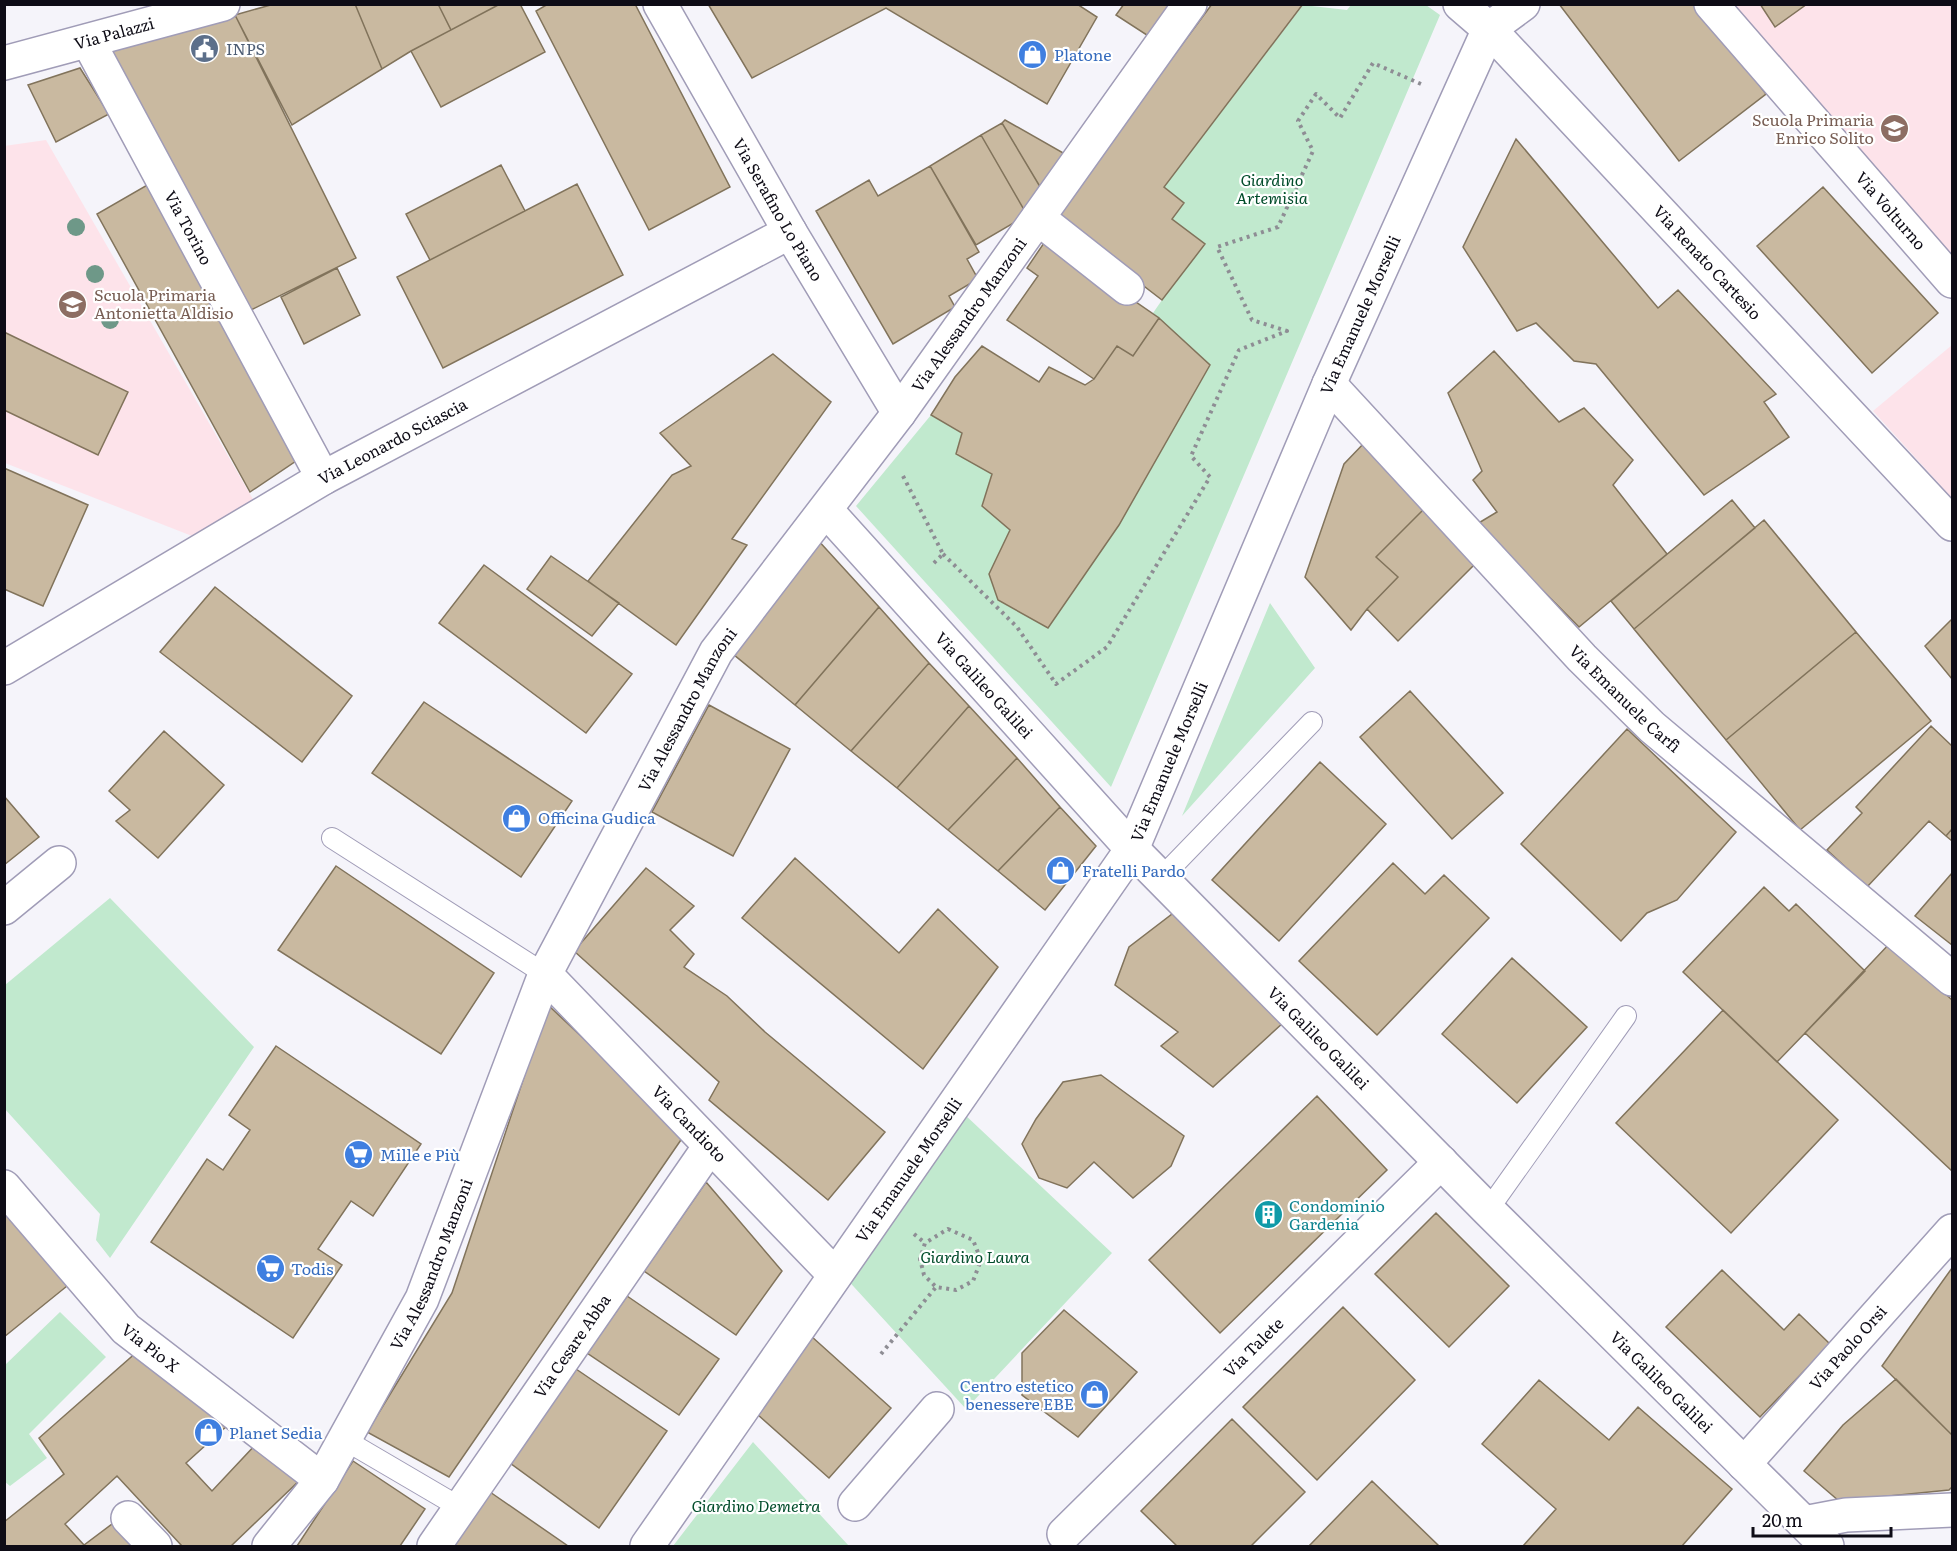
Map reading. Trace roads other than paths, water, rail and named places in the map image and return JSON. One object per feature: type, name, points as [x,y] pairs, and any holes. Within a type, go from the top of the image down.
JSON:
[{"type":"street","name":"Via Palazzi","points":[[4,63],[223,4]]},
{"type":"street","name":"Via Serafino Lo Piano","points":[[660,4],[790,232],[899,413]]},
{"type":"street","name":"Via Alessandro Manzoni","points":[[269,1546],[322,1480],[422,1299],[545,974],[716,652],[899,413],[1190,4]]},
{"type":"street","name":"Via Renato Cartesio","points":[[1460,4],[1489,29],[1953,524]]},
{"type":"street","points":[[1489,29],[1523,4]]},
{"type":"street","name":"Via Volturno","points":[[1711,4],[1953,281]]},
{"type":"street","name":"Via Emanuele Morselli","points":[[647,1546],[1132,849],[1329,384],[1489,29]]},
{"type":"street","name":"Via Torino","points":[[88,41],[323,478]]},
{"type":"street","points":[[1038,218],[1127,288]]},
{"type":"street","name":"Via Leonardo Sciascia","points":[[4,668],[323,478],[790,232]]},
{"type":"street","name":"Via Emanuele Carfì","points":[[1329,384],[1582,658],[1652,726],[1953,979]]},
{"type":"street","name":"Via Galileo Galilei","points":[[826,510],[1132,849],[1488,1210],[1827,1546]]},
{"type":"street","points":[[4,908],[59,863]]},
{"type":"street","name":"Via Candioto","points":[[545,974],[836,1275]]},
{"type":"street","name":"Via Cesare Abba","points":[[434,1546],[710,1146]]},
{"type":"street","name":"Via Talete","points":[[1064,1534],[1441,1162]]},
{"type":"street","name":"Via Pio X","points":[[4,1187],[126,1329],[322,1480]]},
{"type":"street","name":"Via Paolo Orsi","points":[[1744,1464],[1953,1231]]},
{"type":"street","points":[[855,1504],[937,1409]]},
{"type":"street","points":[[1804,1523],[1846,1515],[1953,1510]]},
{"type":"street","points":[[128,1518],[155,1546]]},
{"type":"lane","points":[[1161,878],[1312,723]]},
{"type":"lane","points":[[332,838],[545,974]]},
{"type":"lane","points":[[1488,1210],[1626,1016]]},
{"type":"lane","points":[[345,1440],[461,1508]]},
{"type":"place","name":"INPS","points":[[205,49]]},
{"type":"place","name":"Platone","points":[[1033,55]]},
{"type":"place","name":"Scuola Primaria Enrico Solito","points":[[1895,129]]},
{"type":"place","name":"Scuola Primaria Antonietta Aldisio","points":[[73,304]]},
{"type":"place","name":"Officina Gudica","points":[[517,818]]},
{"type":"place","name":"Fratelli Pardo","points":[[1061,871]]},
{"type":"place","name":"Mille e Più","points":[[359,1155]]},
{"type":"place","name":"Condominio Gardenia","points":[[1268,1215]]},
{"type":"place","name":"Todis","points":[[270,1269]]},
{"type":"place","name":"Centro estetico benessere EBE","points":[[1095,1395]]},
{"type":"place","name":"Planet Sedia","points":[[208,1433]]},
{"type":"park label","name":"Giardino Artemisia","points":[[1272,189]]},
{"type":"park label","name":"Giardino Laura","points":[[975,1257]]},
{"type":"park label","name":"Giardino Demetra","points":[[756,1506]]}]
